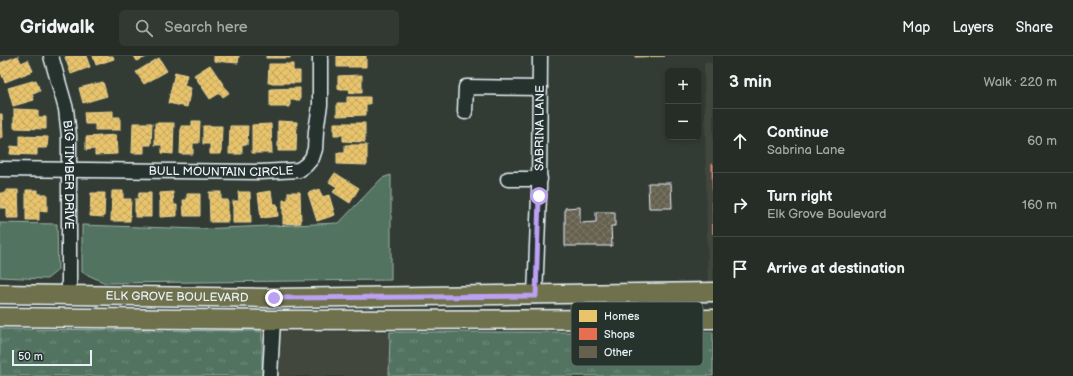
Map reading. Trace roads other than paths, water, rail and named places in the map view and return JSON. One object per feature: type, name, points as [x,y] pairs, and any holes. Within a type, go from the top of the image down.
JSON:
[{"type":"main road","name":"ELK GROVE BOULEVARD","points":[[0,294],[274,298],[536,296],[713,292]]},
{"type":"main road","points":[[0,306],[42,307],[56,305],[68,296]]},
{"type":"main road","points":[[72,318],[89,306],[178,306],[193,303],[202,298]]},
{"type":"main road","points":[[703,304],[713,302]]},
{"type":"main road","name":"ELK GROVE BOULEVARD","points":[[0,317],[273,320],[571,319]]},
{"type":"street","name":"BIG TIMBER DRIVE","points":[[52,56],[66,109],[69,136],[70,170],[68,296]]},
{"type":"street","name":"BULL MOUNTAIN CIRCLE","points":[[0,169],[260,172],[299,170],[312,158],[315,149],[320,105],[320,56]]},
{"type":"street","name":"SABRINA LANE","points":[[536,296],[540,179],[540,56]]},
{"type":"street","points":[[465,112],[466,87],[540,88]]},
{"type":"street","points":[[508,179],[540,179]]},
{"type":"street","points":[[270,376],[273,320]]}]
